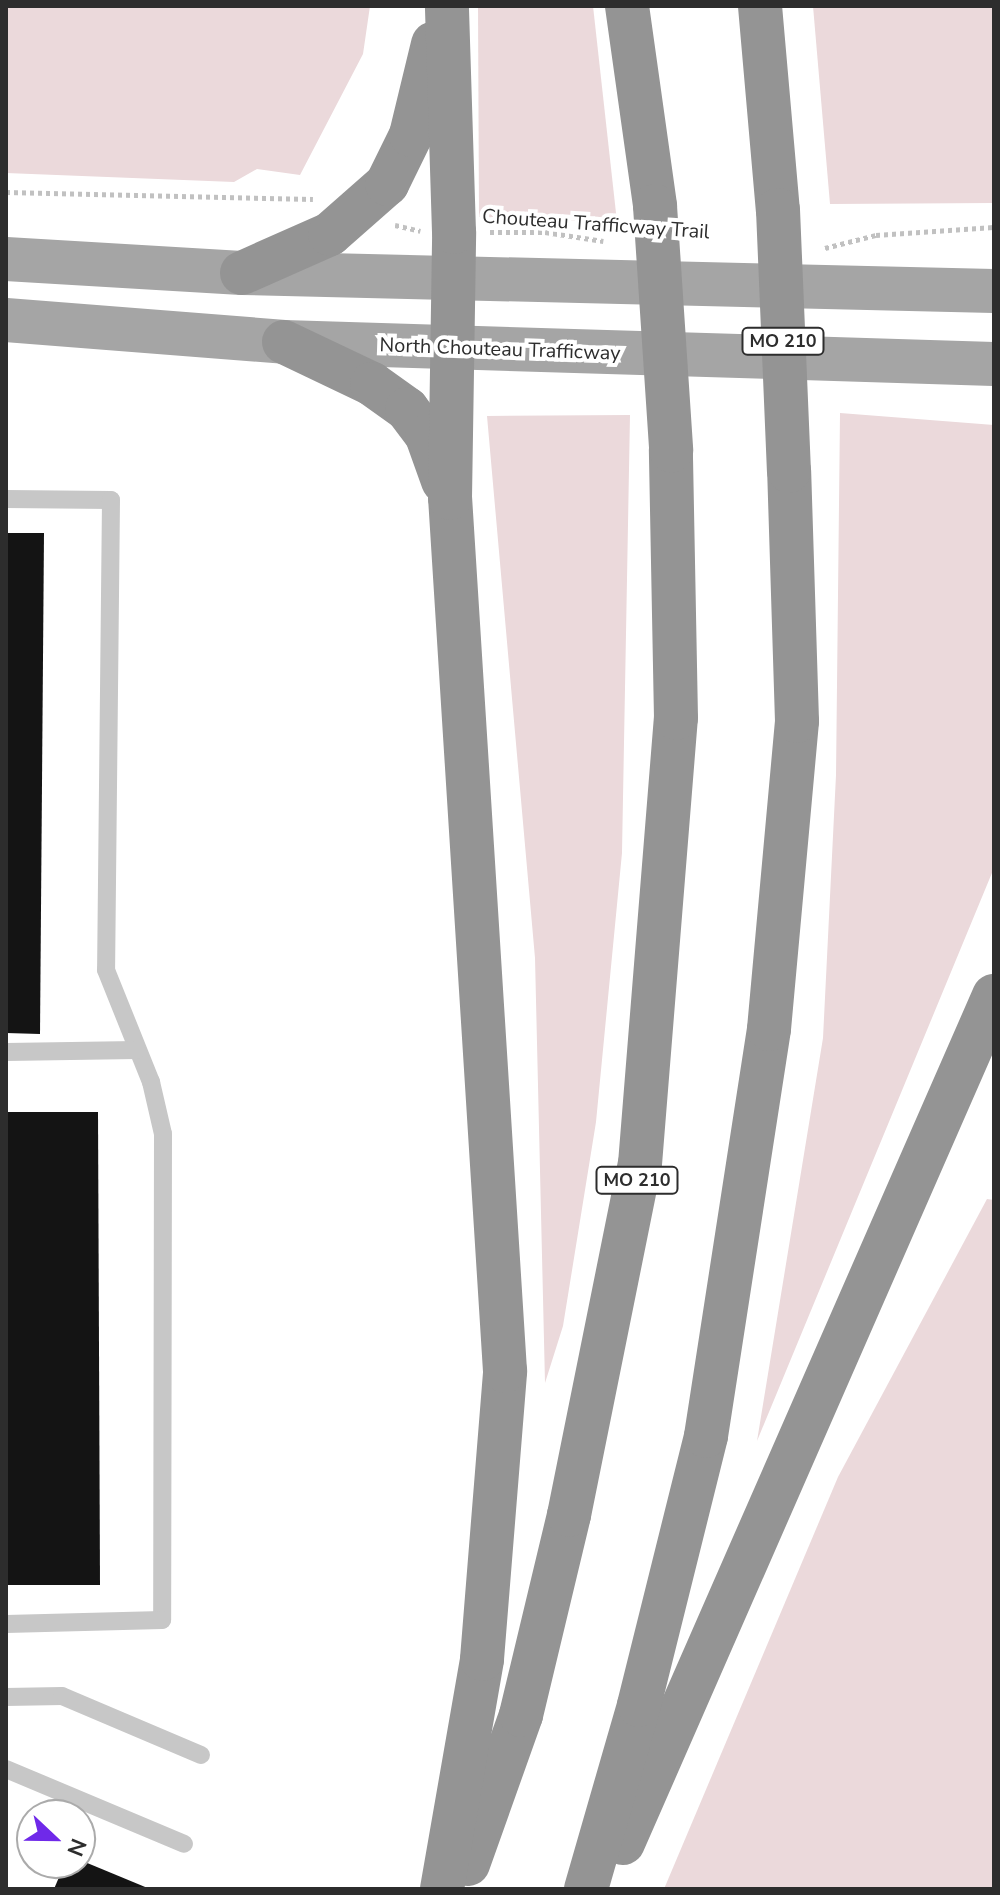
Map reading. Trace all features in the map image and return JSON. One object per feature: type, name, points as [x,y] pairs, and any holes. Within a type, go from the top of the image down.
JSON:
[{"type":"highway","points":[[242,273],[330,234],[359,213],[387,184],[411,135],[441,6]]},
{"type":"highway","points":[[442,1889],[482,1659],[505,1371],[450,498],[454,232],[447,6]]},
{"type":"highway","name":"MO 210","points":[[459,1889],[521,1715],[569,1515],[640,1164],[676,718],[671,450],[655,206],[627,6]]},
{"type":"highway","name":"MO 210","points":[[586,1889],[639,1705],[706,1436],[769,1029],[797,721],[778,210],[760,6]]},
{"type":"highway","points":[[284,342],[372,384],[407,409],[427,436],[450,498]]},
{"type":"highway","points":[[603,1889],[994,996]]},
{"type":"main road","points":[[6,259],[242,273],[994,291]]},
{"type":"main road","name":"North Chouteau Trafficway","points":[[6,320],[284,342],[994,364]]},
{"type":"lane","points":[[6,499],[111,500],[106,970],[151,1082],[163,1134],[162,1620],[6,1624]]},
{"type":"lane","points":[[6,1052],[136,1050]]},
{"type":"lane","points":[[6,1697],[62,1696],[201,1755]]},
{"type":"lane","points":[[6,1769],[184,1844]]},
{"type":"path","name":"Chouteau Trafficway Trail","points":[[6,192],[317,200],[413,231],[545,232],[608,242]]},
{"type":"path","points":[[821,249],[876,235],[994,227]]},
{"type":"shaded area","points":[[6,6],[370,6],[363,54],[300,175],[257,169],[234,182],[6,173]]},
{"type":"shaded area","points":[[478,6],[593,6],[617,222],[479,217]]},
{"type":"shaded area","points":[[813,6],[994,6],[994,203],[830,204]]},
{"type":"shaded area","points":[[840,413],[994,425],[994,868],[757,1441],[823,1038],[836,775]]},
{"type":"shaded area","points":[[630,415],[622,853],[596,1122],[563,1326],[545,1383],[535,958],[487,416]]},
{"type":"shaded area","points":[[987,1199],[994,1200],[994,1889],[664,1889],[838,1477]]},
{"type":"building","points":[[6,533],[44,533],[40,1034],[6,1033]]},
{"type":"building","points":[[6,1112],[98,1112],[100,1585],[6,1585]]},
{"type":"building","points":[[96,1867],[150,1889],[54,1889],[58,1879],[96,1879]]}]
